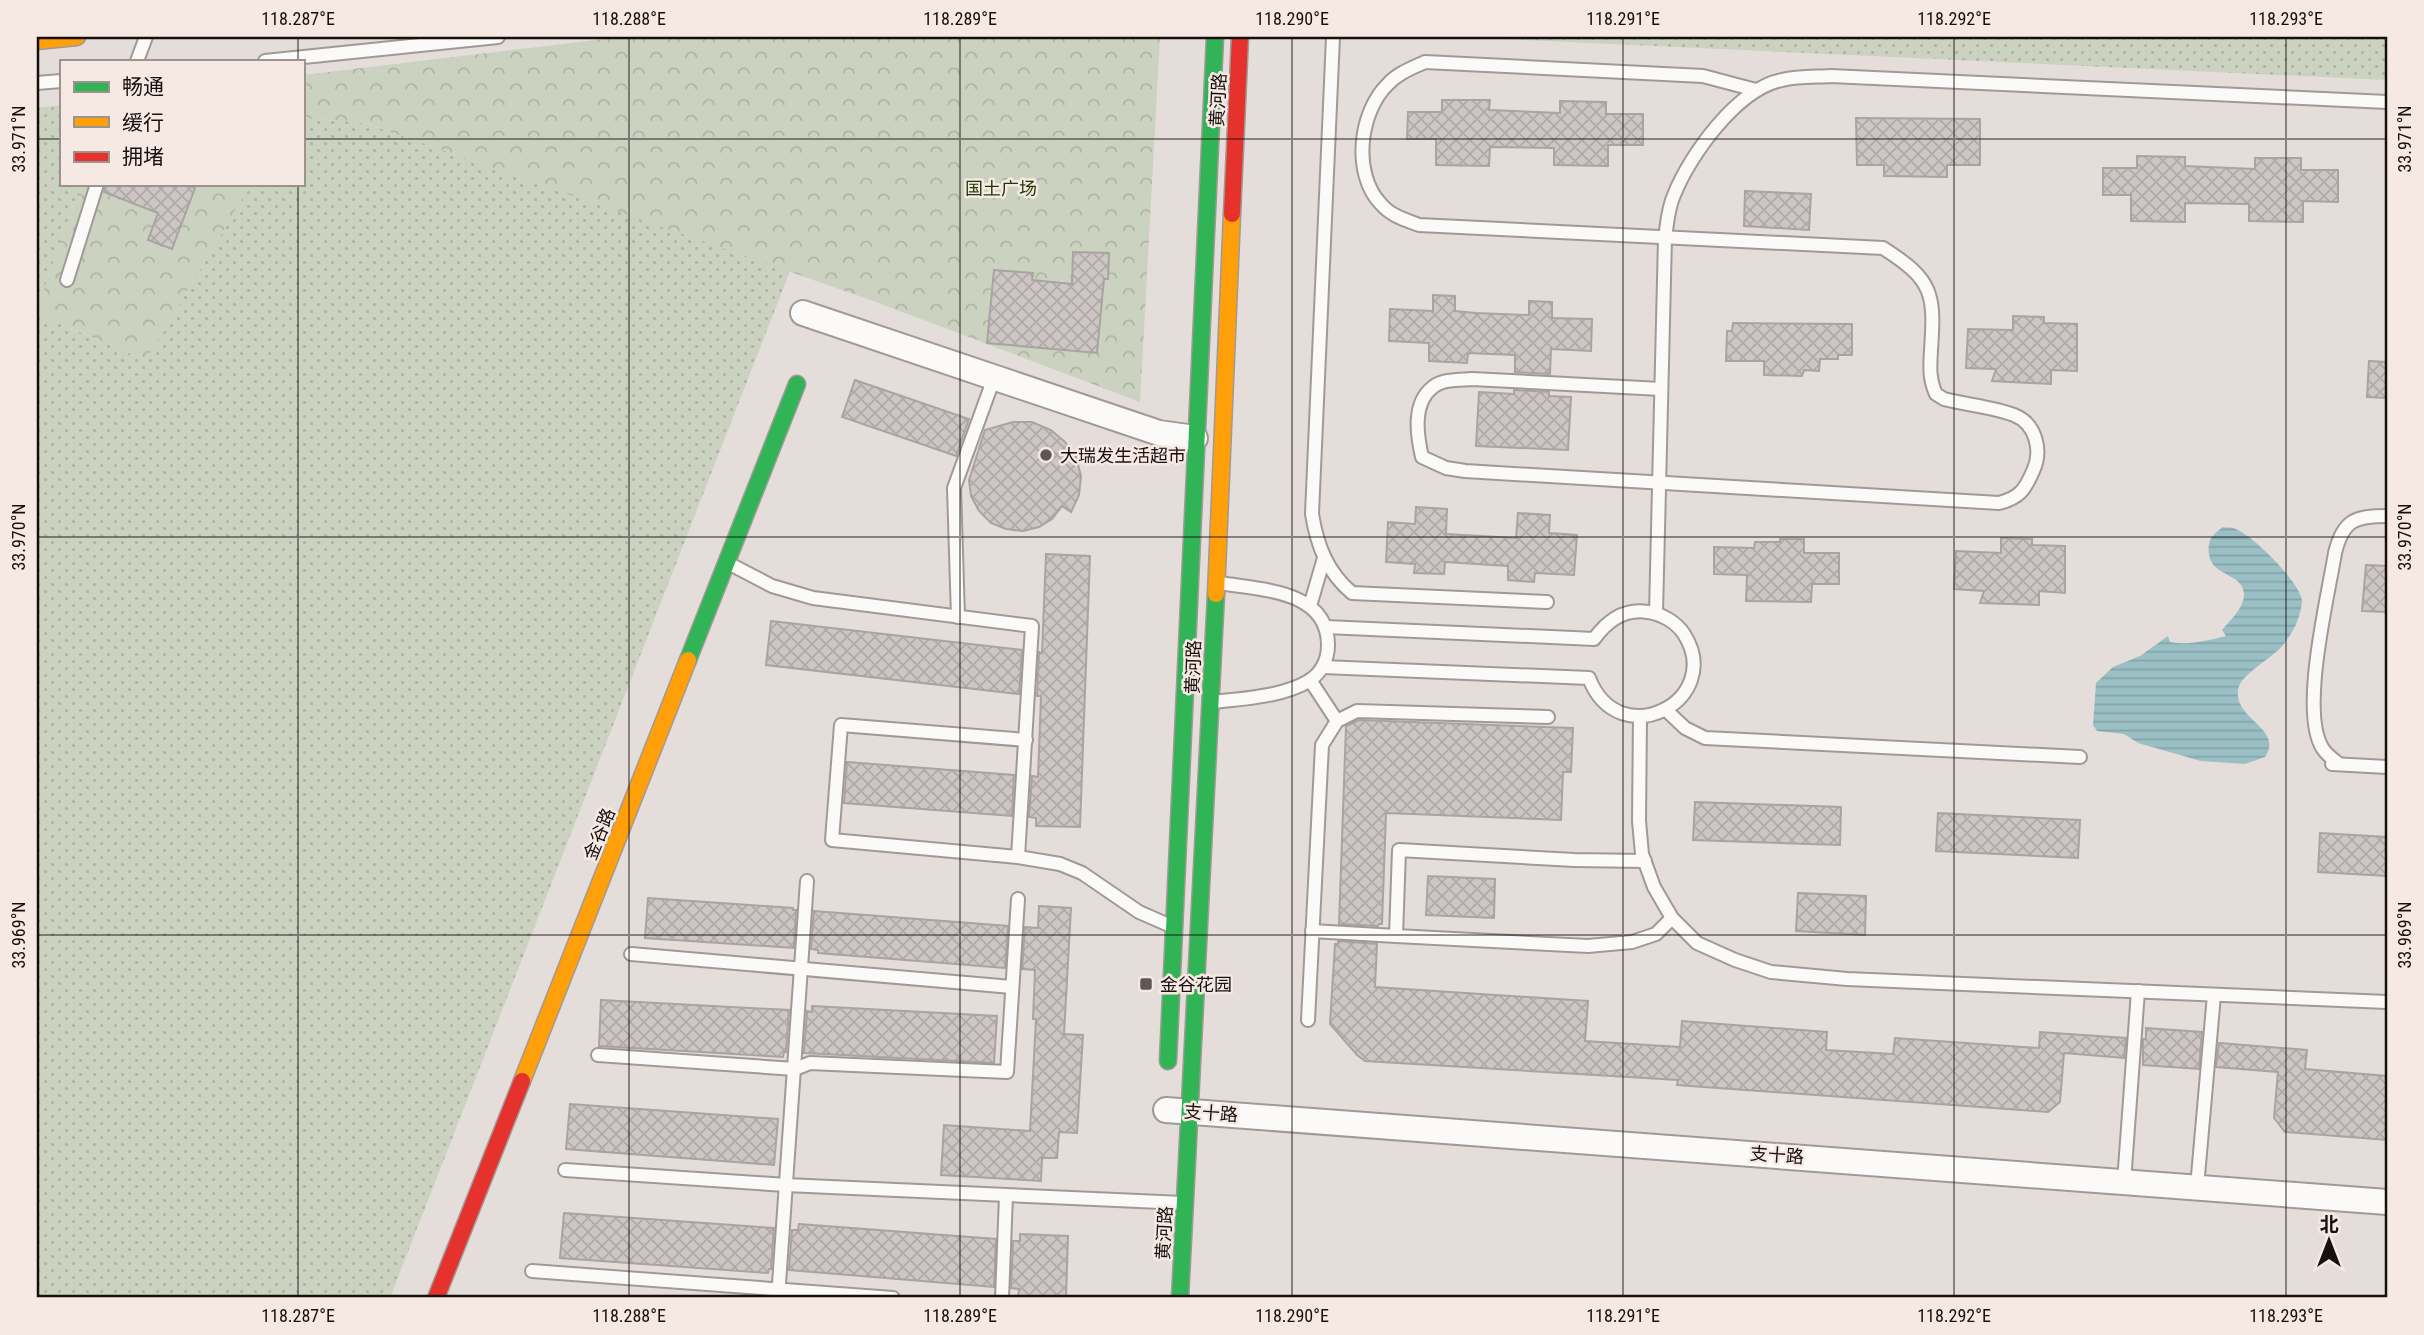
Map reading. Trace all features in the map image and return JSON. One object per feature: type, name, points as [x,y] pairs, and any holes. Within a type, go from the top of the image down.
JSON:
[{"type":"main road","points":[[37,41],[77,37]]},
{"type":"main road","name":"黄河路","points":[[1180,1298],[1184,1203],[1171,1104],[1174,927],[1215,37]]},
{"type":"main road","name":"黄河路","points":[[1171,1104],[1211,703],[1240,37]]},
{"type":"main road","name":"金谷路","points":[[436,1298],[797,384]]},
{"type":"main road","name":"黄河路","points":[[1161,1224],[1162,1194]]},
{"type":"street","points":[[803,313],[1159,433],[1195,438]]},
{"type":"street","name":"支十路","points":[[1171,1104],[2387,1202]]},
{"type":"lane","points":[[137,60],[146,37]]},
{"type":"lane","points":[[275,60],[498,37]]},
{"type":"lane","points":[[1333,37],[1312,514],[1317,541],[1338,581],[1352,593],[1547,602]]},
{"type":"lane","points":[[1661,390],[1449,380],[1433,386],[1422,399],[1418,438],[1422,457],[1446,468],[1465,471],[1999,503],[2013,499],[2024,491],[2037,464],[2038,448],[2031,428],[2017,416],[1944,399],[1936,394],[1930,372],[1933,319],[1931,302],[1916,270],[1883,248],[1419,225],[1395,216],[1381,205],[1372,192],[1362,153],[1374,102],[1388,84],[1406,70],[1425,62],[1703,76],[1756,90]]},
{"type":"lane","points":[[1656,613],[1665,238],[1673,197],[1692,160],[1723,120],[1756,90],[1781,80],[1831,76],[2387,102]]},
{"type":"lane","points":[[37,83],[60,81]]},
{"type":"lane","points":[[67,280],[96,186]]},
{"type":"lane","points":[[958,617],[954,488],[994,378]]},
{"type":"lane","points":[[2387,516],[2368,516],[2349,523],[2339,538],[2317,663],[2312,714],[2323,750],[2333,764],[2387,767]]},
{"type":"lane","points":[[1310,606],[1324,558]]},
{"type":"lane","points":[[727,562],[772,586],[813,598],[1032,626],[1018,858]]},
{"type":"lane","points":[[1211,703],[1281,692],[1310,680],[1323,667],[1328,653],[1325,621],[1310,606],[1276,592],[1215,583]]},
{"type":"lane","points":[[1323,667],[1589,678],[1598,696],[1608,706],[1620,713],[1640,717],[1666,710],[1681,698],[1690,683],[1693,664],[1692,651],[1681,629],[1656,613],[1645,611],[1626,613],[1614,618],[1602,627],[1594,639],[1326,627]]},
{"type":"lane","points":[[1310,680],[1337,721]]},
{"type":"lane","points":[[1666,710],[1685,728],[1706,738],[2080,757]]},
{"type":"lane","points":[[1308,1020],[1322,745],[1337,721],[1357,711],[1548,717]]},
{"type":"lane","points":[[1640,717],[1639,821],[1642,854],[1654,887],[1672,918],[1697,943],[1735,960],[1771,972],[1847,979],[2387,1002]]},
{"type":"lane","points":[[1026,740],[841,725],[832,840],[1018,858],[1070,867],[1139,912],[1174,927]]},
{"type":"lane","points":[[1396,936],[1399,850],[1574,860],[1644,861]]},
{"type":"lane","points":[[778,1294],[807,881]]},
{"type":"lane","points":[[598,1055],[795,1069],[810,1063],[1007,1072],[1018,899]]},
{"type":"lane","points":[[1312,931],[1588,946],[1632,942],[1656,934],[1672,918]]},
{"type":"lane","points":[[631,954],[1012,988]]},
{"type":"lane","points":[[2124,1182],[2138,991]]},
{"type":"lane","points":[[2197,1188],[2214,995]]},
{"type":"lane","points":[[565,1170],[1006,1196],[1162,1194],[1184,1203]]},
{"type":"lane","points":[[1002,1298],[1006,1196]]},
{"type":"lane","points":[[532,1271],[778,1294],[893,1298]]},
{"type":"green space","name":"国土广场","points":[[620,37],[1160,37],[1140,402],[876,302],[365,123],[304,118],[304,75]]},
{"type":"green space","points":[[1461,37],[2387,37],[2387,80]]},
{"type":"green space","points":[[60,105],[60,186],[80,186],[37,308],[37,108]]},
{"type":"green space","points":[[304,118],[365,123],[790,271],[390,1298],[37,1298],[37,314],[146,360],[250,186],[304,186]]},
{"type":"green space","points":[[80,186],[250,186],[146,360],[37,314]]},
{"type":"water","points":[[2223,527],[2241,532],[2262,549],[2284,571],[2302,601],[2297,622],[2287,640],[2244,678],[2238,690],[2243,709],[2268,739],[2269,747],[2265,757],[2245,764],[2201,761],[2138,743],[2124,734],[2097,731],[2093,725],[2096,683],[2113,667],[2140,656],[2168,636],[2170,642],[2184,643],[2226,636],[2222,630],[2240,608],[2244,593],[2238,582],[2220,571],[2211,561],[2210,541]]},
{"type":"building","points":[[1442,100],[1490,100],[1489,110],[1560,113],[1560,101],[1606,102],[1606,114],[1643,114],[1643,145],[1608,145],[1608,166],[1554,165],[1554,148],[1490,147],[1489,166],[1436,165],[1436,139],[1407,139],[1408,112],[1442,112]]},
{"type":"building","points":[[1856,118],[1980,119],[1980,165],[1947,165],[1947,177],[1884,176],[1884,165],[1857,165]]},
{"type":"building","points":[[2137,156],[2185,157],[2185,166],[2255,169],[2255,158],[2301,158],[2301,170],[2338,170],[2338,202],[2303,201],[2303,222],[2249,221],[2249,204],[2185,203],[2185,222],[2131,221],[2131,195],[2103,195],[2103,168],[2137,168]]},
{"type":"building","points":[[106,186],[195,188],[172,249],[148,240],[158,213],[104,192]]},
{"type":"building","points":[[1745,191],[1811,194],[1809,230],[1744,226]]},
{"type":"building","points":[[1073,252],[1109,253],[1108,279],[1104,279],[1097,353],[987,343],[994,270],[1033,273],[1032,280],[1072,284]]},
{"type":"building","points":[[1433,295],[1455,296],[1455,311],[1476,313],[1529,315],[1529,301],[1552,302],[1552,318],[1592,319],[1591,351],[1551,349],[1550,374],[1515,372],[1515,355],[1468,353],[1467,363],[1429,361],[1429,343],[1389,341],[1390,309],[1433,311]]},
{"type":"building","points":[[2013,316],[2044,317],[2044,323],[2077,324],[2077,371],[2051,370],[2051,384],[1992,381],[1996,369],[1966,368],[1968,329],[2013,330]]},
{"type":"building","points":[[1733,323],[1852,324],[1852,355],[1838,355],[1838,359],[1820,359],[1819,371],[1804,370],[1802,376],[1764,375],[1764,361],[1726,361],[1727,331],[1732,331]]},
{"type":"building","points":[[2369,361],[2387,362],[2387,398],[2367,397]]},
{"type":"building","points":[[855,380],[969,419],[956,456],[842,417]]},
{"type":"building","points":[[1514,390],[1549,392],[1549,396],[1571,397],[1568,450],[1476,446],[1479,392],[1514,394]]},
{"type":"building","points":[[1013,422],[1032,422],[1051,430],[1065,442],[1076,457],[1081,476],[1079,495],[1071,512],[1062,506],[1052,519],[1039,527],[1023,531],[1006,529],[991,523],[979,511],[971,496],[969,480],[985,430]]},
{"type":"building","points":[[1416,507],[1447,509],[1446,534],[1516,538],[1518,513],[1550,515],[1549,533],[1577,535],[1574,575],[1535,573],[1534,582],[1508,580],[1508,566],[1445,562],[1444,574],[1414,573],[1415,564],[1386,562],[1388,522],[1415,524]]},
{"type":"building","points":[[2001,538],[2032,539],[2032,545],[2065,546],[2065,593],[2039,591],[2039,605],[1980,603],[1984,591],[1954,589],[1956,551],[2001,553]]},
{"type":"building","points":[[1780,539],[1804,539],[1804,553],[1839,553],[1839,584],[1812,584],[1811,602],[1746,601],[1747,575],[1714,574],[1714,547],[1754,548],[1755,542],[1780,542]]},
{"type":"building","points":[[1046,554],[1090,556],[1080,827],[1036,826],[1036,818],[1029,817],[1032,776],[1038,777],[1041,696],[1037,696],[1039,652],[1042,653]]},
{"type":"building","points":[[2366,565],[2387,566],[2387,612],[2362,611]]},
{"type":"building","points":[[771,621],[1022,650],[1019,694],[766,665]]},
{"type":"building","points":[[1359,720],[1573,728],[1571,772],[1563,772],[1561,820],[1386,813],[1382,924],[1339,924],[1346,726]]},
{"type":"building","points":[[847,762],[1014,775],[1012,816],[844,803]]},
{"type":"building","points":[[1695,802],[1841,807],[1840,845],[1693,840]]},
{"type":"building","points":[[1938,813],[2080,820],[2078,858],[1936,851]]},
{"type":"building","points":[[2320,833],[2387,837],[2387,876],[2318,872]]},
{"type":"building","points":[[1428,876],[1495,879],[1494,918],[1426,915]]},
{"type":"building","points":[[1798,893],[1866,896],[1865,935],[1796,931]]},
{"type":"building","points":[[648,898],[793,908],[796,910],[794,948],[645,938]]},
{"type":"building","points":[[1039,906],[1071,908],[1064,1034],[1083,1035],[1077,1133],[1059,1132],[1057,1158],[1042,1158],[1041,1181],[941,1175],[944,1125],[1030,1131],[1036,1019],[1033,1019],[1035,970],[1022,969],[1025,927],[1038,928]]},
{"type":"building","points":[[814,911],[1008,926],[1005,968],[818,953],[818,950],[811,949]]},
{"type":"building","points":[[1338,941],[1377,944],[1375,987],[1588,1001],[1585,1041],[1680,1047],[1682,1021],[1827,1032],[1826,1050],[1893,1054],[1895,1038],[2039,1048],[2040,1032],[2126,1038],[2124,1058],[2064,1053],[2060,1102],[2048,1112],[1677,1085],[1678,1080],[1365,1061],[1330,1024],[1335,944],[1338,944]]},
{"type":"building","points":[[601,1000],[789,1010],[786,1052],[783,1057],[599,1046]]},
{"type":"building","points":[[812,1006],[997,1016],[994,1063],[804,1053],[807,1011],[812,1012]]},
{"type":"building","points":[[2146,1028],[2202,1032],[2199,1069],[2143,1065],[2143,1039],[2146,1039]]},
{"type":"building","points":[[2219,1043],[2307,1050],[2305,1069],[2387,1076],[2387,1140],[2285,1132],[2274,1118],[2278,1072],[2216,1067]]},
{"type":"building","points":[[570,1104],[778,1119],[774,1165],[566,1149]]},
{"type":"building","points":[[564,1213],[774,1228],[771,1269],[768,1273],[560,1258]]},
{"type":"building","points":[[799,1224],[996,1239],[994,1287],[789,1270],[792,1230],[798,1230]]},
{"type":"building","points":[[1020,1234],[1068,1236],[1066,1298],[1018,1298],[1019,1289],[1011,1288],[1013,1241],[1020,1241]]},
{"type":"traffic: fast","points":[[1168,1061],[1215,37]]},
{"type":"traffic: fast","points":[[688,660],[797,384]]},
{"type":"traffic: fast","points":[[1180,1298],[1216,594]]},
{"type":"traffic: slow","points":[[37,41],[77,37]]},
{"type":"traffic: slow","points":[[1216,594],[1232,214]]},
{"type":"traffic: slow","points":[[522,1081],[688,660]]},
{"type":"traffic: jam","points":[[1232,214],[1240,37]]},
{"type":"traffic: jam","points":[[436,1298],[522,1081]]},
{"type":"place","name":"大瑞发生活超市","points":[[1046,455]]},
{"type":"place","name":"金谷花园","points":[[1146,984]]}]
